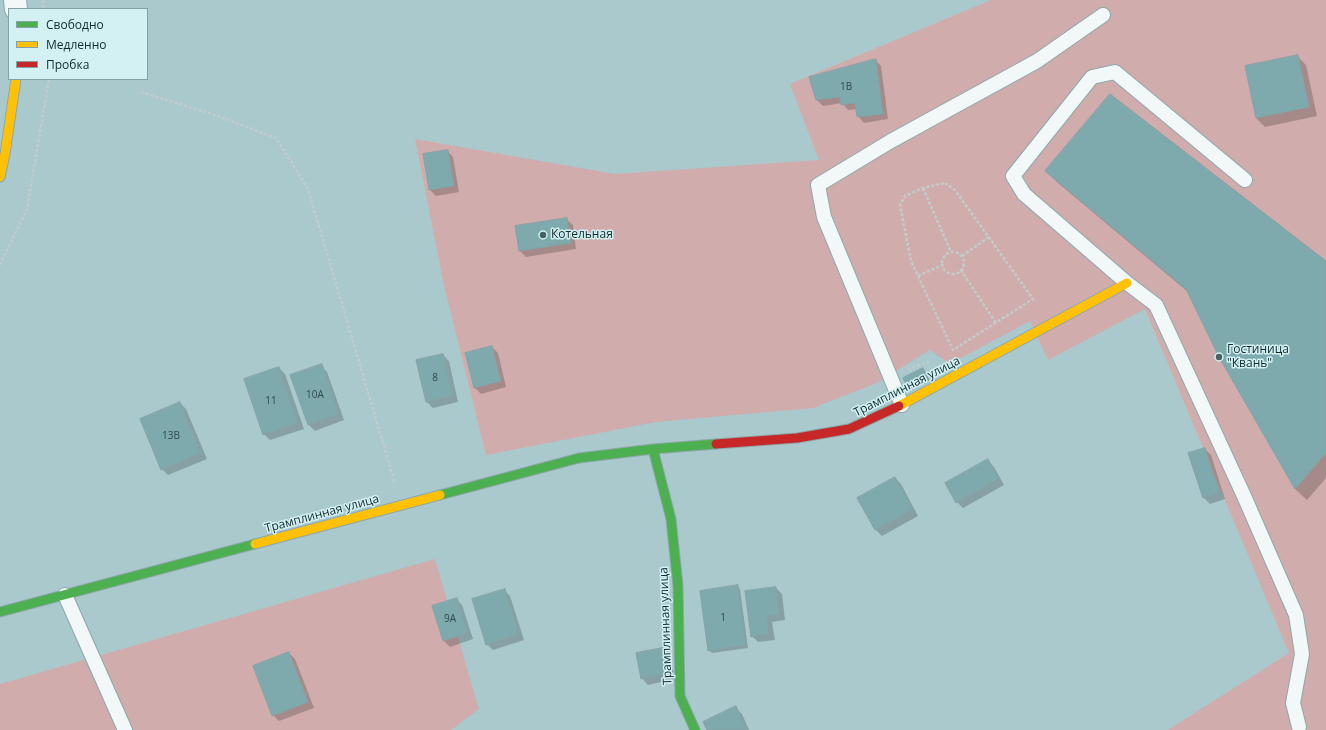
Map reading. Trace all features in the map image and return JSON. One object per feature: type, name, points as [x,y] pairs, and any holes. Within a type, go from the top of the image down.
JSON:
[{"type":"street","points":[[0,177],[5,154],[16,80]]},
{"type":"street","name":"Трамплинная улица","points":[[0,612],[579,458],[653,449],[804,437],[849,429],[902,405],[1127,283]]},
{"type":"street","name":"Трамплинная улица","points":[[653,449],[671,519],[678,586],[680,696],[695,730]]},
{"type":"lane","points":[[902,405],[824,217],[818,185],[891,141],[1037,61],[1103,15]]},
{"type":"lane","points":[[1245,180],[1115,72],[1092,77],[1013,176],[1024,194],[1127,283],[1156,305],[1244,496],[1296,615],[1302,654],[1292,703],[1299,727]]},
{"type":"lane","points":[[65,595],[125,730]]},
{"type":"path","points":[[0,265],[27,208],[49,80]]},
{"type":"path","points":[[141,92],[218,116],[276,138],[308,189],[401,505]]},
{"type":"path","points":[[947,354],[1033,299],[955,190],[945,183],[923,188],[905,196],[900,205],[911,261],[953,350]]},
{"type":"path","points":[[923,188],[951,252]]},
{"type":"path","points":[[962,256],[989,237]]},
{"type":"path","points":[[951,252],[959,253],[962,256],[964,263],[961,270],[957,273],[948,272],[943,265],[944,257],[951,252]]},
{"type":"path","points":[[918,276],[943,265]]},
{"type":"path","points":[[961,270],[998,326]]},
{"type":"path","points":[[892,381],[915,366],[934,360]]},
{"type":"shaded area","points":[[991,0],[1326,0],[1326,730],[1168,730],[1289,653],[1145,309],[1048,360],[1030,321],[950,364],[930,350],[877,383],[813,408],[656,422],[486,455],[443,281],[415,139],[615,174],[819,160],[790,84]]},
{"type":"shaded area","points":[[435,559],[479,709],[451,730],[0,730],[0,684]]},
{"type":"building","points":[[1298,55],[1309,107],[1256,118],[1245,66]]},
{"type":"building","points":[[876,59],[883,114],[857,117],[855,103],[841,105],[840,97],[816,100],[809,77]]},
{"type":"building","points":[[1110,94],[1326,261],[1326,453],[1295,489],[1219,357],[1186,289],[1045,171]]},
{"type":"building","points":[[448,150],[454,186],[429,190],[423,154]]},
{"type":"building","name":"Котельная","points":[[567,218],[571,243],[519,251],[515,226]]},
{"type":"building","points":[[492,346],[501,381],[474,388],[465,353]]},
{"type":"building","points":[[443,354],[453,396],[426,402],[416,360]]},
{"type":"building","points":[[322,364],[339,414],[308,425],[290,375]]},
{"type":"building","points":[[279,367],[298,423],[263,435],[244,379]]},
{"type":"building","points":[[923,368],[929,380],[909,390],[903,378]]},
{"type":"building","points":[[180,402],[201,453],[161,470],[140,419]]},
{"type":"building","points":[[1205,448],[1219,493],[1203,498],[1188,453]]},
{"type":"building","points":[[988,459],[999,479],[956,503],[945,483]]},
{"type":"building","points":[[895,477],[913,509],[875,530],[857,498]]},
{"type":"building","points":[[738,585],[746,645],[708,651],[700,591]]},
{"type":"building","points":[[776,587],[780,615],[767,616],[769,634],[751,637],[745,591]]},
{"type":"building","points":[[505,589],[519,634],[486,645],[472,599]]},
{"type":"building","points":[[457,598],[468,633],[443,641],[432,606]]},
{"type":"building","points":[[668,647],[673,672],[641,679],[636,653]]},
{"type":"building","points":[[289,652],[308,702],[272,716],[253,666]]},
{"type":"building","points":[[736,706],[747,730],[707,730],[703,722]]},
{"type":"traffic: fast","points":[[440,495],[579,458],[653,449],[716,444]]},
{"type":"traffic: fast","points":[[653,449],[671,519],[678,586],[680,696],[695,730]]},
{"type":"traffic: fast","points":[[0,612],[255,544]]},
{"type":"traffic: slow","points":[[0,177],[5,154],[16,80]]},
{"type":"traffic: slow","points":[[899,406],[1127,283]]},
{"type":"traffic: slow","points":[[255,544],[440,495]]},
{"type":"traffic: jam","points":[[716,444],[797,438],[849,429],[899,406]]},
{"type":"place","name":"Котельная","points":[[543,235]]},
{"type":"place","name":"Гостиница \"Квань\"","points":[[1219,357]]}]
